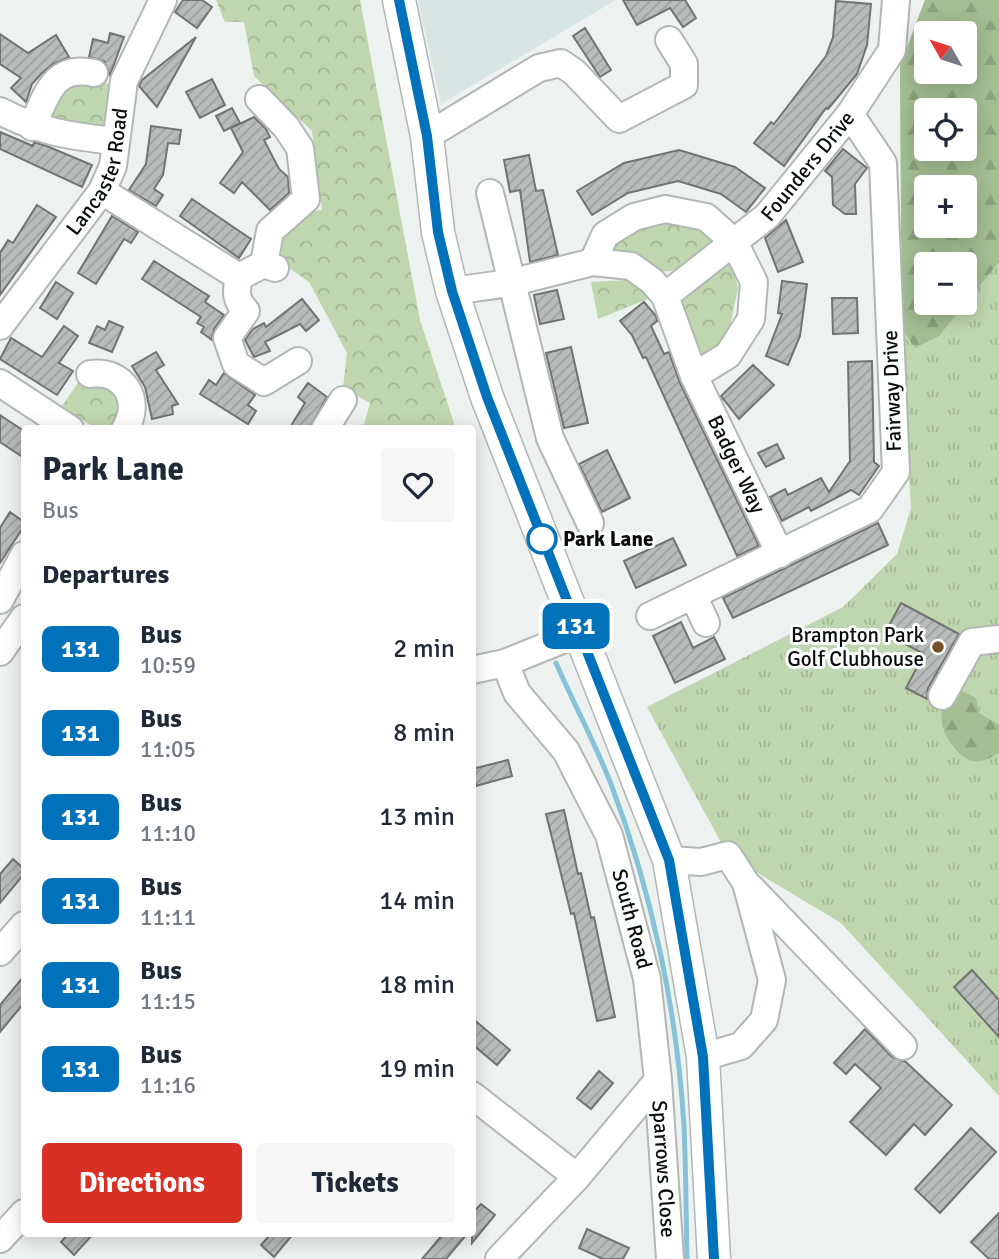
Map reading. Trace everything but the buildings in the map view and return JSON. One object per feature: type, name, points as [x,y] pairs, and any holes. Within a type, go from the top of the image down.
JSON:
[{"type":"main road","points":[[399,0],[427,136],[438,232],[452,291],[487,397],[669,860],[703,1057],[714,1259]]},
{"type":"street","name":"Lancaster Road","points":[[0,326],[102,191],[113,166],[114,141],[124,81],[163,0]]},
{"type":"street","name":"Founders Drive","points":[[665,296],[767,216],[850,114],[892,51],[896,0]]},
{"type":"street","points":[[427,136],[539,68],[561,63],[574,72],[619,119],[684,85],[684,64],[670,40]]},
{"type":"street","points":[[32,127],[56,81],[64,73],[75,69],[94,73]]},
{"type":"street","points":[[239,277],[270,266],[271,232],[306,198],[300,148],[286,127],[258,99]]},
{"type":"street","points":[[0,111],[32,127],[57,134],[114,141]]},
{"type":"street","name":"Fairway Drive","points":[[650,616],[870,509],[896,472],[883,163],[850,114]]},
{"type":"street","points":[[102,191],[239,277]]},
{"type":"street","points":[[490,192],[510,283],[550,438],[590,523]]},
{"type":"street","points":[[593,262],[605,235],[634,217],[666,209],[706,217],[734,242],[754,282],[751,319],[728,355],[694,376]]},
{"type":"street","name":"Badger Way","points":[[452,291],[510,283],[593,262],[631,266],[665,296],[694,376],[780,554]]},
{"type":"street","points":[[239,277],[236,291],[239,304],[246,311],[227,338],[236,364],[264,382],[298,360]]},
{"type":"street","points":[[90,374],[102,372],[117,377],[129,391],[133,404],[128,425]]},
{"type":"street","points":[[0,383],[64,425]]},
{"type":"street","points":[[327,425],[343,400]]},
{"type":"street","points":[[0,600],[15,555]]},
{"type":"street","points":[[693,595],[706,623]]},
{"type":"street","points":[[0,652],[21,622]]},
{"type":"street","points":[[476,669],[505,663],[579,633]]},
{"type":"street","points":[[942,695],[972,642],[999,639]]},
{"type":"street","name":"South Road","points":[[505,663],[517,693],[566,751],[609,835],[648,979],[658,1080]]},
{"type":"street","points":[[669,860],[701,862],[728,855],[746,883],[903,1046]]},
{"type":"street","points":[[703,1057],[741,1046],[764,1020],[772,979],[746,883]]},
{"type":"street","points":[[0,952],[21,928]]},
{"type":"street","points":[[499,1259],[577,1177],[658,1080]]},
{"type":"street","name":"Sparrows Close","points":[[658,1080],[670,1259]]},
{"type":"street","points":[[476,1098],[577,1177]]},
{"type":"street","points":[[0,1239],[21,1216]]},
{"type":"shaded area","points":[[418,0],[616,0],[441,104]]},
{"type":"green space","points":[[216,0],[360,0],[420,320],[455,425],[359,425],[364,424],[370,403],[343,388],[347,353],[309,282],[282,263],[281,234],[305,212],[322,210],[312,131],[254,76],[244,22],[225,22]]},
{"type":"green space","points":[[925,0],[999,0],[999,1096],[841,923],[728,855],[647,707],[843,607],[897,554],[911,508],[902,365],[900,66],[914,29],[914,84],[977,84],[977,21],[917,21]]},
{"type":"green space","points":[[925,0],[999,0],[999,262],[977,289],[977,252],[914,252],[914,315],[956,315],[939,336],[915,348],[902,329],[900,66],[914,29],[914,84],[977,84],[977,21],[917,21]]},
{"type":"green space","points":[[74,76],[115,85],[111,117],[101,128],[47,115]]},
{"type":"green space","points":[[692,224],[717,240],[677,269],[658,270],[612,250],[635,225]]},
{"type":"green space","points":[[731,258],[738,289],[727,340],[702,362],[678,306],[683,294]]},
{"type":"green space","points":[[629,280],[653,297],[598,319],[591,282]]},
{"type":"green space","points":[[82,377],[113,393],[120,408],[115,425],[90,425],[62,406]]},
{"type":"green space","points":[[956,688],[976,698],[979,713],[999,725],[999,753],[990,758],[973,761],[960,754],[950,741],[941,719],[946,702]]},
{"type":"waterway","points":[[556,663],[611,784],[626,825],[660,952],[681,1083],[687,1259]]},
{"type":"bus line","name":"131","points":[[399,0],[427,136],[438,232],[452,291],[487,397],[669,860],[703,1057],[714,1259]]},
{"type":"place","name":"Park Lane","points":[[542,539]]},
{"type":"place","name":"Brampton Park Golf Clubhouse","points":[[938,647]]}]
